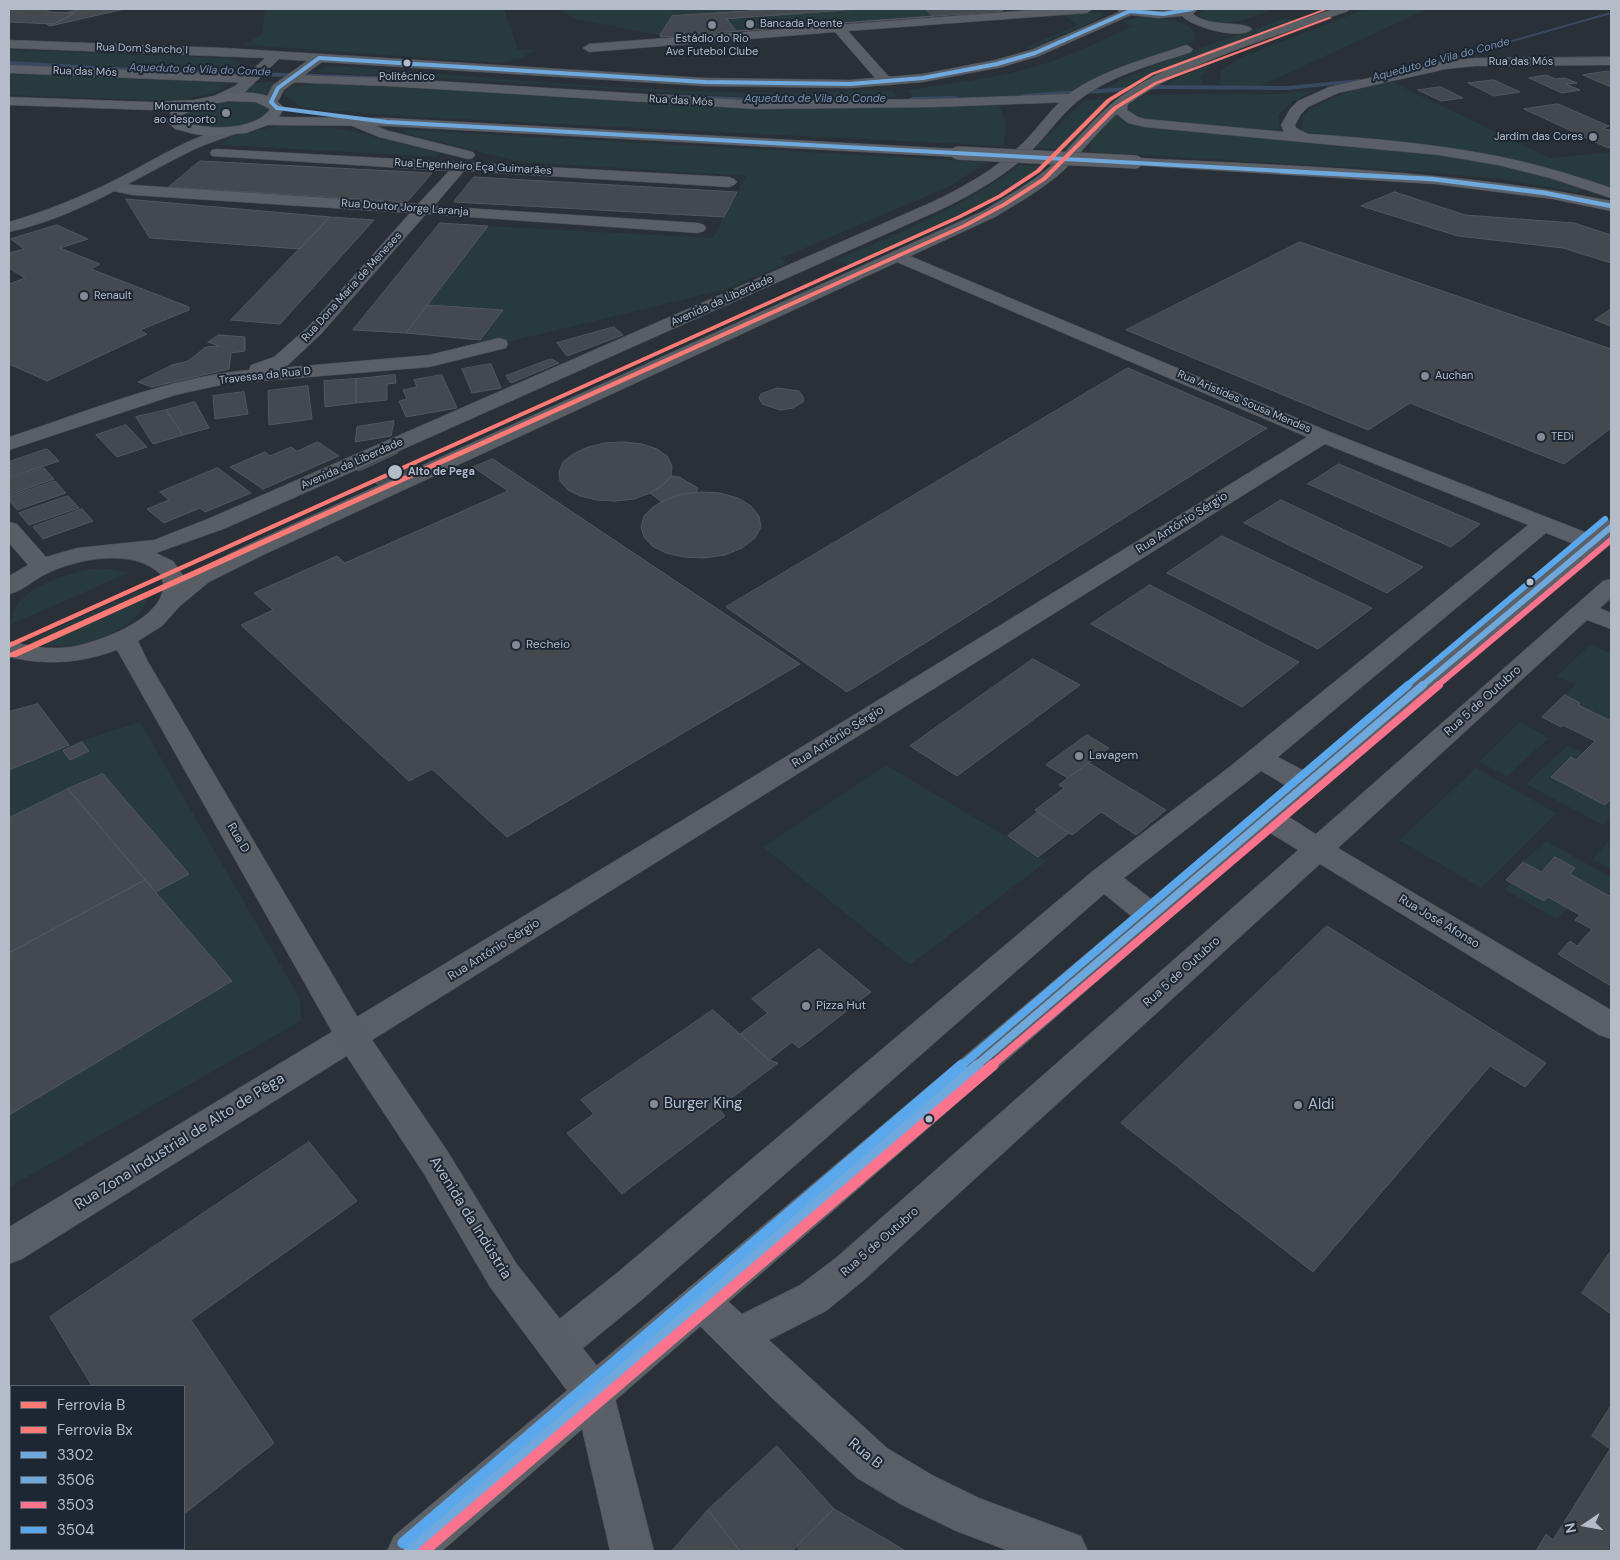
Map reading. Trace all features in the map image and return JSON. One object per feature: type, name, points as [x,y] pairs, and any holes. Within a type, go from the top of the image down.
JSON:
[{"type":"main road","points":[[9,101],[156,106],[194,104],[221,98],[250,98],[274,105],[386,122]]},
{"type":"main road","points":[[43,103],[144,113],[172,120],[191,138]]},
{"type":"main road","points":[[172,120],[177,112],[194,104]]},
{"type":"main road","points":[[266,121],[277,112],[274,105]]},
{"type":"main road","points":[[230,131],[266,121],[386,122],[1136,162],[1432,179],[1545,193],[1611,206]]},
{"type":"main road","points":[[409,1551],[1306,784],[1602,535]]},
{"type":"street","points":[[589,48],[1087,9]]},
{"type":"street","points":[[9,660],[79,653],[98,649],[125,639],[145,627],[161,614],[171,601],[201,577],[255,550],[989,214],[1039,182],[1057,168],[1121,103],[1157,81],[1198,62],[1344,9]]},
{"type":"street","name":"Rua Dom Sancho I","points":[[9,44],[276,55],[705,82],[810,84],[886,82],[957,73],[1027,56],[1127,10],[1163,14],[1190,10]]},
{"type":"street","points":[[1190,10],[1187,15],[1202,24],[1224,28],[1250,27],[1217,39]]},
{"type":"street","name":"Avenida da Liberdade","points":[[120,551],[158,546],[218,523],[976,187],[1003,168],[1027,146],[1054,113],[1091,85],[1201,40],[1196,25],[1163,14]]},
{"type":"street","points":[[839,29],[886,82]]},
{"type":"street","points":[[221,98],[240,89],[276,55]]},
{"type":"street","points":[[274,105],[278,88],[319,58]]},
{"type":"street","name":"Rua das Mós","points":[[1303,138],[1290,130],[1288,125],[1295,112],[1303,104],[1334,90],[1459,63],[1611,61]]},
{"type":"street","name":"Rua das Mós","points":[[9,69],[252,79]]},
{"type":"street","name":"Rua das Mós","points":[[290,79],[387,82],[757,105],[934,103],[1072,98]]},
{"type":"street","points":[[1121,103],[1120,111],[1145,123],[1406,146],[1458,154],[1544,172],[1611,193]]},
{"type":"street","points":[[355,122],[384,134],[524,170]]},
{"type":"street","points":[[9,227],[56,213],[113,187],[191,138],[230,131]]},
{"type":"street","name":"Rua Engenheiro Eça Guimarães","points":[[217,153],[729,182]]},
{"type":"street","name":"Rua Dona Maria de Meneses","points":[[225,378],[281,361],[291,353],[315,330],[461,166]]},
{"type":"street","name":"Rua Doutor Jorge Laranja","points":[[113,187],[133,190],[698,228]]},
{"type":"street","name":"Rua Aristides Sousa Mendes","points":[[898,256],[1323,436],[1544,523],[1602,535]]},
{"type":"street","name":"Travessa da Rua D","points":[[9,444],[169,391],[225,378],[429,362],[499,344]]},
{"type":"street","name":"Rua António Sérgio","points":[[352,1037],[1323,436]]},
{"type":"street","points":[[557,1345],[647,1272],[1104,878],[1259,758],[1544,523]]},
{"type":"street","points":[[9,529],[42,567]]},
{"type":"street","points":[[9,587],[42,567],[70,557],[98,552],[120,551],[143,555],[157,560],[168,568],[174,578],[175,589],[171,601]]},
{"type":"street","name":"Rua 5 de Outubro","points":[[738,1336],[812,1298],[850,1269],[1611,586]]},
{"type":"street","points":[[1584,610],[1611,622]]},
{"type":"street","name":"Rua D","points":[[125,639],[139,668],[352,1037]]},
{"type":"street","points":[[9,649],[42,656]]},
{"type":"street","points":[[1259,758],[1306,784]]},
{"type":"street","name":"Rua José Afonso","points":[[1267,818],[1611,1026]]},
{"type":"street","points":[[1104,878],[1152,916]]},
{"type":"street","name":"Rua Zona Industrial de Alto de Pêga","points":[[9,1247],[352,1037]]},
{"type":"street","name":"Avenida da Indústria","points":[[352,1037],[436,1163],[503,1275],[594,1394]]},
{"type":"street","name":"Rua B","points":[[701,1300],[784,1382],[872,1463],[917,1490],[971,1516],[1066,1551]]},
{"type":"street","points":[[594,1394],[632,1551]]},
{"type":"green space","points":[[265,9],[504,9],[518,50],[535,49],[522,58],[499,63],[244,45],[262,34]]},
{"type":"green space","name":"Estádio do Rio Ave Futebol Clube","points":[[559,9],[1002,9],[1003,11],[661,37],[660,35],[575,19]]},
{"type":"green space","points":[[1207,9],[1274,9],[1235,22],[1225,23],[1206,20],[1198,14]]},
{"type":"green space","points":[[1366,9],[1427,9],[1258,87],[1219,86],[1221,71],[1240,58]]},
{"type":"green space","points":[[1100,12],[1103,14],[1101,18],[1030,49],[1026,47],[1078,25],[1064,15]]},
{"type":"green space","points":[[1144,17],[1173,20],[1187,25],[1196,35],[1194,41],[1097,78],[1066,95],[916,101],[907,90],[986,78],[1059,59],[1133,26],[1122,22],[1126,20]]},
{"type":"green space","points":[[1285,18],[1299,21],[1162,73],[1124,92],[1095,94],[1140,71]]},
{"type":"green space","points":[[9,50],[228,58],[239,62],[240,65],[233,72],[9,62]]},
{"type":"green space","points":[[1214,62],[1201,76],[1203,85],[1165,84]]},
{"type":"green space","points":[[337,66],[608,87],[743,92],[878,90],[880,92],[893,91],[898,97],[772,99],[316,72],[325,67]]},
{"type":"green space","points":[[9,73],[230,83],[218,92],[177,101],[9,95]]},
{"type":"green space","points":[[1390,81],[1550,158],[1611,152],[1611,188],[1537,165],[1468,152],[1303,134],[1301,130],[1303,115],[1314,108],[1345,93]]},
{"type":"green space","points":[[273,82],[275,85],[268,94],[245,93],[254,84]]},
{"type":"green space","points":[[311,82],[405,86],[688,105],[842,107],[997,103],[1004,119],[1005,134],[1003,146],[415,117],[303,108],[285,96],[284,92],[292,87],[310,84]]},
{"type":"green space","points":[[1313,91],[1293,101],[1278,115],[1280,132],[1140,119],[1128,110],[1130,104],[1145,95],[1278,94]]},
{"type":"green space","points":[[1115,99],[1089,123],[1069,149],[1035,148],[1084,100]]},
{"type":"green space","points":[[233,100],[261,103],[268,108],[267,113],[250,123],[228,128],[205,127],[186,120],[185,116],[195,108]]},
{"type":"green space","points":[[1116,114],[1127,122],[1149,127],[1419,152],[1492,163],[1537,174],[1583,189],[1577,192],[1502,179],[1414,171],[1090,152],[1092,141]]},
{"type":"green space","points":[[295,125],[343,129],[440,153],[437,157],[221,145],[232,135]]},
{"type":"green space","points":[[403,131],[988,162],[948,187],[781,258],[788,263],[723,290],[499,344],[477,346],[502,310],[428,305],[488,226],[713,238],[746,176],[521,162],[403,133]]},
{"type":"green space","points":[[1019,165],[1047,166],[1001,197],[927,234],[851,267],[836,260],[931,218],[976,194]]},
{"type":"green space","points":[[91,569],[109,569],[128,573],[10,625],[20,601],[29,593],[53,580]]},
{"type":"green space","points":[[146,588],[147,599],[141,611],[121,628],[109,635],[83,644],[69,646],[55,646],[29,641]]},
{"type":"green space","points":[[1591,644],[1611,654],[1611,721],[1578,705],[1580,702],[1565,695],[1575,685],[1557,676]]},
{"type":"green space","points":[[140,722],[300,999],[301,1021],[9,1187],[9,770],[56,749]]},
{"type":"green space","points":[[1520,722],[1549,738],[1507,776],[1479,762]]},
{"type":"green space","points":[[1568,745],[1583,753],[1576,760],[1571,758],[1605,805],[1611,799],[1611,815],[1603,825],[1526,784]]},
{"type":"green space","points":[[886,765],[1047,861],[910,965],[763,847]]},
{"type":"green space","points":[[1476,768],[1556,813],[1481,888],[1399,840]]},
{"type":"green space","points":[[1611,838],[1611,869],[1593,859]]},
{"type":"green space","points":[[1546,841],[1611,877],[1611,897],[1570,874],[1574,868],[1555,857],[1541,872],[1523,862]]},
{"type":"green space","points":[[1512,883],[1544,901],[1548,897],[1568,908],[1556,919],[1504,889]]},
{"type":"building","points":[[9,9],[44,9],[50,12],[75,13],[54,24],[9,22]]},
{"type":"building","points":[[82,9],[125,9],[50,26],[46,24],[54,24],[75,13],[65,13]]},
{"type":"building","name":"Estádio do Rio Ave Futebol Clube","points":[[780,9],[1002,9],[1003,11],[661,37],[660,35],[672,16]]},
{"type":"building","points":[[860,9],[925,9],[933,16],[736,31],[727,19]]},
{"type":"building","points":[[1611,72],[1611,87],[1583,75]]},
{"type":"building","points":[[1547,75],[1555,79],[1565,78],[1577,83],[1566,84],[1580,90],[1562,93],[1529,78]]},
{"type":"building","points":[[1494,80],[1520,92],[1494,96],[1468,83]]},
{"type":"building","points":[[1441,87],[1463,98],[1441,101],[1418,90]]},
{"type":"building","name":"Jardim das Cores","points":[[1558,104],[1609,126],[1603,128],[1611,131],[1611,147],[1608,148],[1524,109]]},
{"type":"building","points":[[200,161],[432,173],[407,202],[169,187]]},
{"type":"building","points":[[474,177],[737,192],[724,217],[454,202]]},
{"type":"building","points":[[1395,192],[1465,215],[1574,223],[1611,235],[1611,263],[1563,248],[1458,236],[1361,206]]},
{"type":"building","points":[[126,199],[330,217],[300,249],[150,238]]},
{"type":"building","points":[[330,217],[374,220],[280,324],[231,320]]},
{"type":"building","points":[[440,223],[488,226],[406,333],[353,330]]},
{"type":"building","name":"Renault","points":[[57,225],[88,239],[60,248],[100,264],[91,269],[189,307],[189,310],[140,330],[147,334],[47,381],[9,364],[9,284],[25,278],[9,268],[9,253],[24,249],[11,239]]},
{"type":"building","name":"Auchan","points":[[1300,242],[1611,349],[1611,428],[1564,464],[1410,403],[1368,430],[1126,330]]},
{"type":"building","points":[[428,305],[503,310],[480,340],[406,333]]},
{"type":"building","points":[[1611,309],[1611,326],[1595,320]]},
{"type":"building","points":[[614,327],[623,335],[567,356],[557,343]]},
{"type":"building","points":[[219,335],[245,337],[245,351],[231,353],[229,369],[152,387],[138,382],[172,365],[188,361],[206,347],[219,346],[208,342]]},
{"type":"building","points":[[551,359],[559,363],[511,383],[506,376]]},
{"type":"building","points":[[491,364],[501,388],[472,393],[462,369]]},
{"type":"building","points":[[1128,368],[1267,428],[847,692],[726,607]]},
{"type":"building","points":[[395,375],[396,383],[387,384],[387,400],[356,403],[356,379]]},
{"type":"building","points":[[442,375],[457,408],[406,417],[399,401],[407,399],[403,390],[417,387],[414,380]]},
{"type":"building","points":[[356,379],[356,403],[325,407],[324,381]]},
{"type":"building","points":[[308,386],[312,419],[269,425],[268,391]]},
{"type":"building","points":[[778,388],[799,391],[804,398],[803,402],[793,408],[780,410],[762,404],[759,398],[761,394]]},
{"type":"building","points":[[244,392],[248,414],[215,419],[213,396]]},
{"type":"building","points":[[195,402],[209,428],[183,435],[166,410]]},
{"type":"building","points":[[166,410],[183,435],[153,444],[136,417]]},
{"type":"building","points":[[394,421],[391,436],[355,442],[357,427]]},
{"type":"building","points":[[126,425],[147,447],[117,457],[96,435]]},
{"type":"building","points":[[318,442],[339,456],[263,489],[230,467],[265,452],[270,456],[291,447],[297,451]]},
{"type":"building","points":[[624,442],[642,444],[657,449],[667,456],[672,466],[671,476],[663,485],[650,493],[634,499],[615,501],[597,500],[580,496],[568,490],[560,481],[559,472],[563,462],[573,454],[588,447],[605,443]]},
{"type":"building","points":[[47,449],[59,461],[9,478],[9,468],[12,467],[9,462]]},
{"type":"building","points":[[393,450],[398,453],[359,471],[354,468]]},
{"type":"building","name":"Recheio","points":[[493,459],[800,664],[507,837],[432,769],[409,781],[241,625],[273,610],[254,593],[337,556],[345,563],[508,491],[473,467]]},
{"type":"building","points":[[416,464],[422,468],[382,487],[376,483]]},
{"type":"building","points":[[1339,464],[1480,524],[1451,547],[1308,484]]},
{"type":"building","points":[[44,468],[54,479],[9,495],[9,480]]},
{"type":"building","points":[[218,468],[251,493],[205,512],[200,508],[164,523],[147,509],[169,500],[160,492]]},
{"type":"building","points":[[671,476],[679,477],[698,488],[696,493],[682,494],[662,502],[650,493],[663,485]]},
{"type":"building","points":[[55,481],[66,493],[17,510],[9,500],[9,497]]},
{"type":"building","points":[[720,493],[738,498],[751,506],[759,516],[761,527],[755,538],[742,548],[725,555],[704,558],[684,557],[666,553],[652,546],[644,537],[641,527],[644,516],[653,507],[666,499],[682,494]]},
{"type":"building","points":[[68,496],[79,508],[29,525],[19,513]]},
{"type":"building","points":[[1281,500],[1423,567],[1387,593],[1244,523]]},
{"type":"building","points":[[82,509],[93,521],[43,539],[33,527]]},
{"type":"building","points":[[1222,536],[1372,608],[1318,649],[1167,573]]},
{"type":"building","points":[[1150,585],[1299,662],[1242,707],[1091,624]]},
{"type":"building","points":[[1033,659],[1080,685],[957,776],[910,746]]},
{"type":"building","points":[[1565,695],[1580,703],[1578,705],[1611,721],[1611,799],[1605,805],[1551,777],[1571,757],[1576,760],[1595,741],[1542,717]]},
{"type":"building","points":[[38,704],[69,745],[9,770],[9,712]]},
{"type":"building","name":"Lavagem","points":[[1087,735],[1109,748],[1068,778],[1046,765]]},
{"type":"building","points":[[82,742],[89,751],[70,760],[63,751]]},
{"type":"building","points":[[1089,763],[1166,810],[1136,835],[1101,812],[1072,835],[1035,810],[1064,788],[1059,785]]},
{"type":"building","points":[[103,774],[189,874],[156,892],[68,789]]},
{"type":"building","points":[[68,789],[145,880],[9,953],[9,818]]},
{"type":"building","points":[[1038,812],[1069,833],[1038,857],[1008,836]]},
{"type":"building","points":[[1555,857],[1575,868],[1570,874],[1611,897],[1611,986],[1558,954],[1570,941],[1577,946],[1592,929],[1575,920],[1580,915],[1548,897],[1544,901],[1506,880],[1523,862],[1541,872]]},
{"type":"building","points":[[145,880],[232,981],[9,1115],[9,953]]},
{"type":"building","name":"Aldi","points":[[1327,926],[1546,1063],[1525,1087],[1490,1066],[1313,1272],[1121,1123]]},
{"type":"building","name":"Pizza Hut","points":[[819,949],[871,992],[799,1048],[792,1042],[769,1060],[740,1034],[768,1013],[752,999]]},
{"type":"building","name":"Burger King","points":[[713,1010],[769,1060],[778,1063],[718,1108],[725,1116],[622,1194],[567,1133],[594,1114],[581,1100]]},
{"type":"building","points":[[309,1142],[357,1201],[191,1320],[274,1443],[185,1513],[185,1385],[91,1385],[50,1317]]},
{"type":"building","points":[[1611,1251],[1611,1314],[1582,1293]]},
{"type":"building","points":[[1611,1406],[1611,1551],[1536,1551],[1546,1534],[1553,1540],[1610,1449],[1592,1436]]},
{"type":"building","points":[[777,1446],[834,1509],[792,1551],[740,1551],[708,1510]]},
{"type":"building","points":[[834,1509],[906,1551],[800,1551],[797,1547]]},
{"type":"building","points":[[708,1510],[740,1551],[672,1551]]},
{"type":"waterway","name":"Aqueduto de Vila do Conde","points":[[1412,69],[1611,13]]},
{"type":"waterway","name":"Aqueduto de Vila do Conde","points":[[9,63],[115,69],[402,79]]},
{"type":"waterway","name":"Aqueduto de Vila do Conde","points":[[1022,96],[1160,87],[1288,88],[1360,81]]},
{"type":"waterway","name":"Aqueduto de Vila do Conde","points":[[665,95],[781,101]]},
{"type":"waterway","name":"Aqueduto de Vila do Conde","points":[[912,99],[956,98]]},
{"type":"rail line","name":"B","points":[[9,646],[959,217],[1000,196],[1038,171],[1109,100],[1152,74],[1327,9]]},
{"type":"rail line","name":"Bx","points":[[13,655],[964,226],[1005,204],[1044,179],[1115,108],[1156,83],[1330,18]]},
{"type":"transit line","name":"3506","points":[[1192,9],[1163,14],[1130,11],[1035,53],[997,64],[923,78],[850,84],[705,82],[319,58],[278,88],[271,102],[277,108],[387,122],[1432,179],[1545,193],[1611,206]]},
{"type":"transit line","name":"3504","points":[[403,1543],[1300,776],[1605,519]]},
{"type":"transit line","name":"3302","points":[[409,1551],[1306,784],[1611,527]]},
{"type":"transit line","name":"3503","points":[[424,1551],[1312,792],[1611,540]]},
{"type":"place","name":"Bancada Poente","points":[[750,24]]},
{"type":"place","name":"Estádio do Rio Ave Futebol Clube","points":[[712,25]]},
{"type":"place","name":"Politécnico","points":[[407,63]]},
{"type":"place","name":"Monumento ao desporto","points":[[226,113]]},
{"type":"place","name":"Jardim das Cores","points":[[1593,137]]},
{"type":"place","name":"Renault","points":[[84,296]]},
{"type":"place","name":"Auchan","points":[[1425,376]]},
{"type":"place","name":"TEDi","points":[[1541,437]]},
{"type":"place","name":"Alto de Pega","points":[[395,472]]},
{"type":"place","name":"Recheio","points":[[516,645]]},
{"type":"place","name":"Lavagem","points":[[1079,756]]},
{"type":"place","name":"Pizza Hut","points":[[806,1006]]},
{"type":"place","name":"Burger King","points":[[654,1104]]},
{"type":"place","name":"Aldi","points":[[1298,1105]]}]
